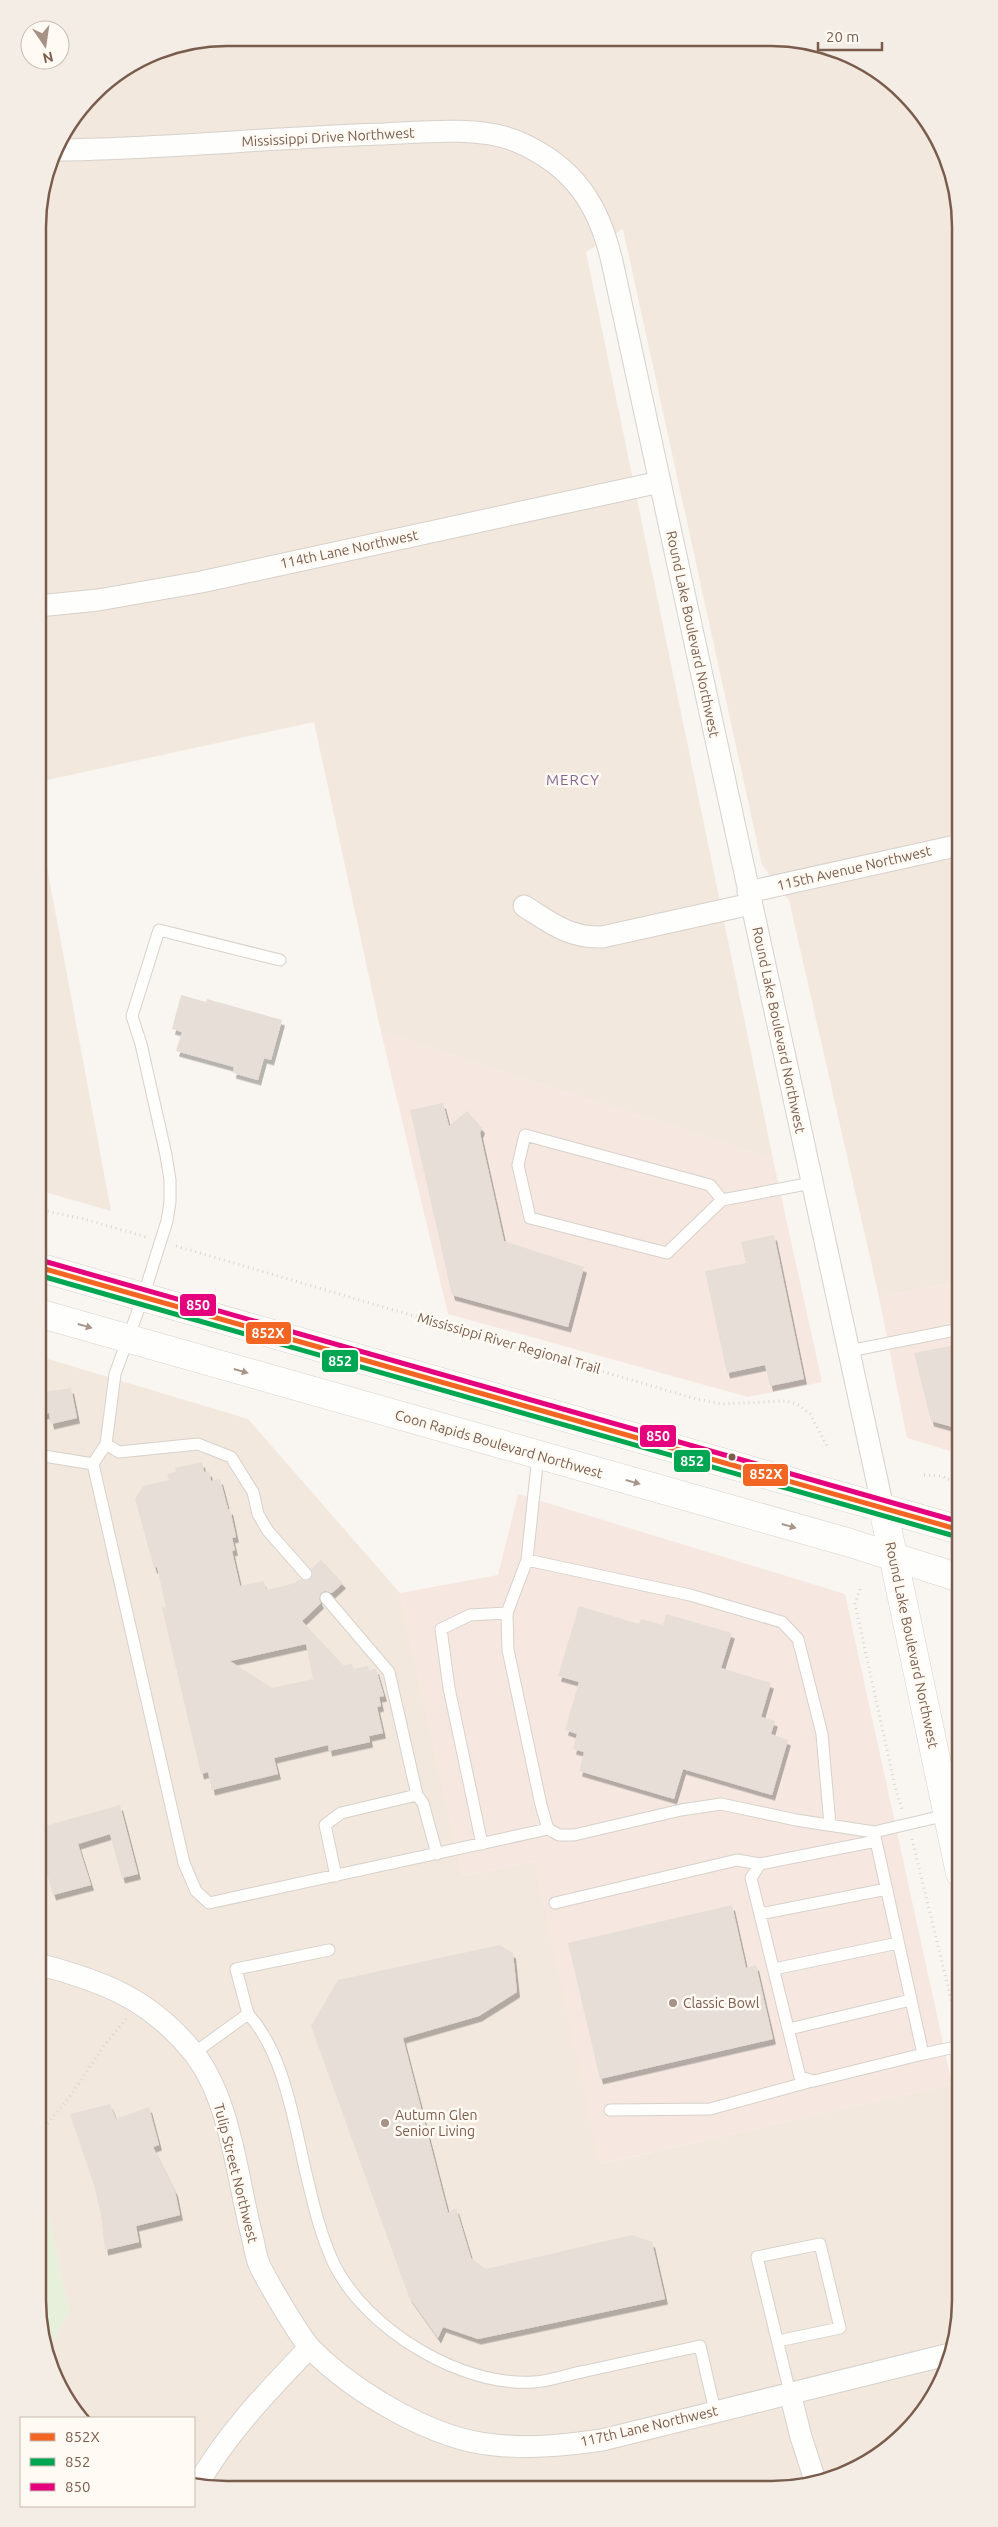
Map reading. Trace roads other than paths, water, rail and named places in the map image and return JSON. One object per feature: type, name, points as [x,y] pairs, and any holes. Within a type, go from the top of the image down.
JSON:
[{"type":"main road","points":[[46,1269],[952,1528]]},
{"type":"main road","name":"Coon Rapids Boulevard Northwest","points":[[46,1314],[847,1542],[952,1576]]},
{"type":"main road","name":"Round Lake Boulevard Northwest","points":[[883,1508],[952,1838]]},
{"type":"street","name":"Mississippi Drive Northwest","points":[[64,150],[146,148],[334,135],[485,133],[514,141],[540,153],[566,172],[583,191]]},
{"type":"street","name":"Round Lake Boulevard Northwest","points":[[583,191],[599,218],[607,239],[883,1508]]},
{"type":"street","name":"114th Lane Northwest","points":[[46,605],[98,600],[191,584],[660,482]]},
{"type":"street","name":"115th Avenue Northwest","points":[[524,906],[566,932],[583,938],[602,937],[952,846]]},
{"type":"street","name":"Tulip Street Northwest","points":[[46,1966],[101,1982],[139,2003],[173,2031],[194,2053],[214,2090],[226,2126],[260,2264],[309,2348]]},
{"type":"street","name":"117th Lane Northwest","points":[[309,2348],[346,2379],[383,2405],[410,2419],[451,2434],[493,2445],[551,2447],[602,2440],[943,2356]]},
{"type":"street","points":[[202,2479],[231,2436],[270,2389],[309,2348]]},
{"type":"street","points":[[790,2393],[801,2437],[814,2476]]},
{"type":"lane","points":[[280,960],[159,930],[132,1016],[141,1044],[170,1180],[170,1202],[167,1221],[143,1297],[115,1374],[106,1444],[93,1464],[184,1863],[196,1891],[209,1903],[548,1829],[559,1835],[574,1835],[681,1810],[721,1804],[830,1825],[875,1836]]},
{"type":"lane","points":[[722,1200],[710,1185],[525,1135],[518,1165],[530,1218],[667,1253],[722,1200],[812,1183]]},
{"type":"lane","points":[[849,1352],[952,1331]]},
{"type":"lane","points":[[106,1444],[119,1452],[198,1444],[231,1457],[253,1492],[258,1514],[268,1531],[306,1574]]},
{"type":"lane","points":[[538,1455],[527,1560],[507,1614],[508,1650],[541,1805],[548,1829]]},
{"type":"lane","points":[[46,1456],[93,1464]]},
{"type":"lane","points":[[527,1560],[690,1595],[782,1622],[798,1639],[822,1734],[830,1825]]},
{"type":"lane","points":[[326,1598],[389,1672],[417,1795],[423,1803],[437,1854]]},
{"type":"lane","points":[[482,1844],[449,1688],[441,1629],[470,1615],[507,1614]]},
{"type":"lane","points":[[336,1876],[325,1825],[341,1813],[417,1795]]},
{"type":"lane","points":[[555,1903],[737,1860],[760,1864],[875,1836],[947,1815]]},
{"type":"lane","points":[[875,1836],[923,2054]]},
{"type":"lane","points":[[760,1864],[752,1878],[800,2077],[814,2081]]},
{"type":"lane","points":[[760,1914],[887,1889]]},
{"type":"lane","points":[[774,1969],[898,1943]]},
{"type":"lane","points":[[330,1950],[236,1969],[248,2014],[256,2022],[271,2052],[288,2097],[319,2226],[335,2266],[358,2302],[383,2325],[424,2352],[461,2370],[494,2378],[534,2382],[700,2346],[715,2411]]},
{"type":"lane","points":[[789,2029],[911,2000]]},
{"type":"lane","points":[[194,2053],[248,2014]]},
{"type":"lane","points":[[610,2110],[710,2109],[814,2081],[952,2048]]},
{"type":"lane","points":[[778,2341],[840,2328],[820,2244],[757,2257],[790,2393]]},
{"type":"place","name":"Classic Bowl","points":[[673,2003]]},
{"type":"place","name":"Autumn Glen Senior Living","points":[[385,2123]]},
{"type":"district","name":"MERCY","points":[[573,780]]}]
